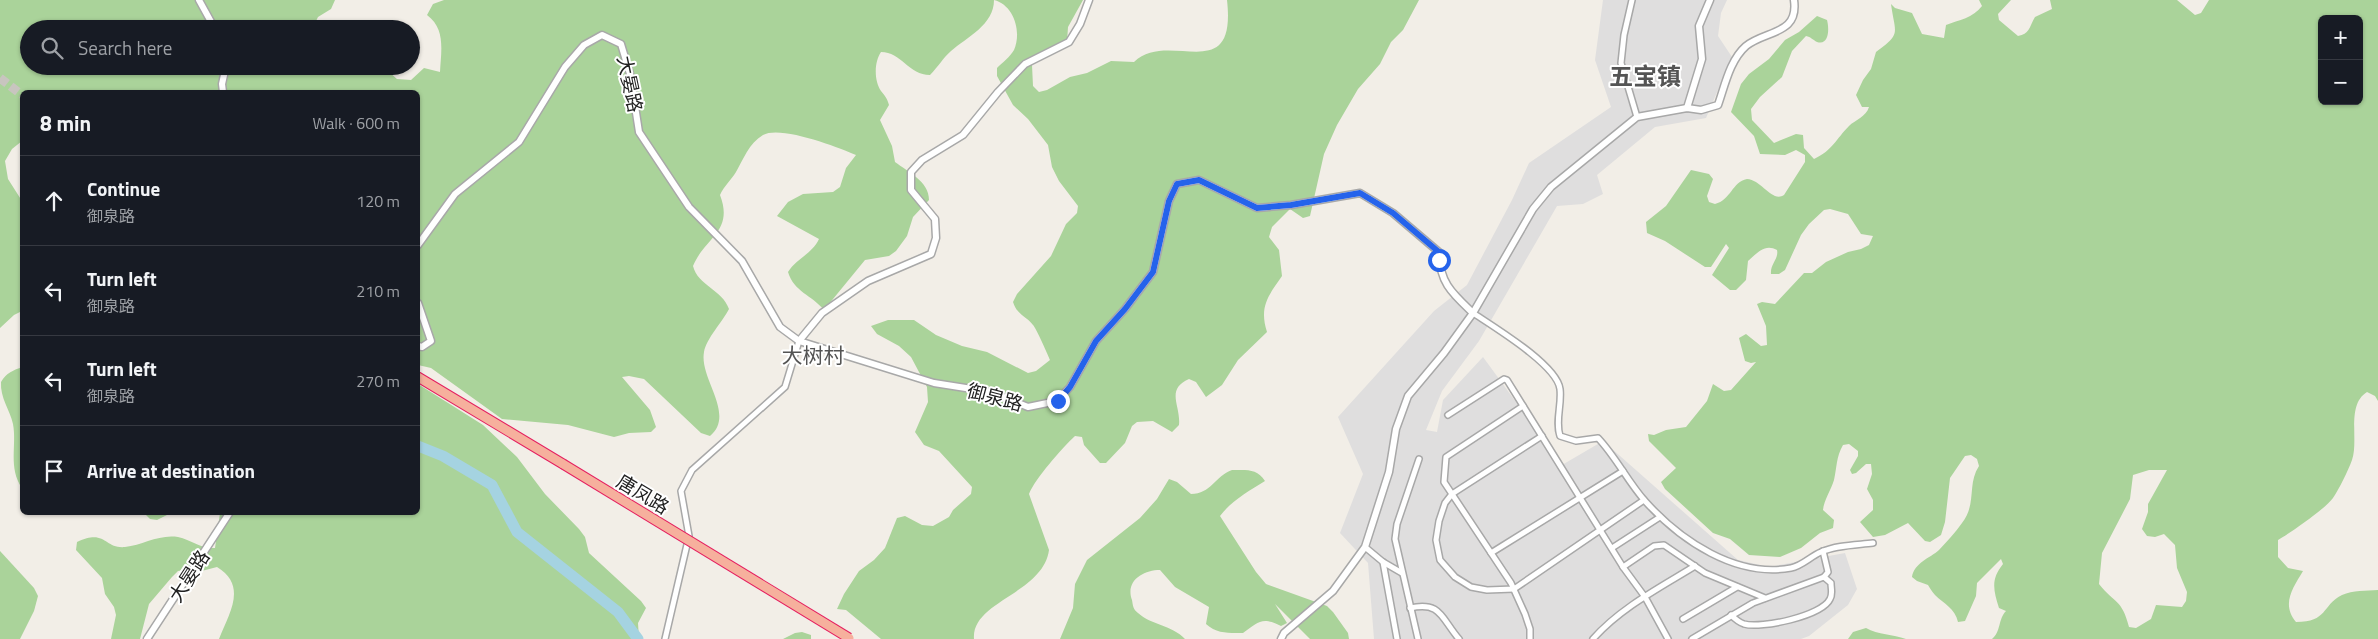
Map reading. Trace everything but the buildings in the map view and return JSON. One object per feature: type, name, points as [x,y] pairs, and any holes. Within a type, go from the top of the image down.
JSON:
[{"type":"highway","name":"唐凤路","points":[[420,378],[850,639]]},
{"type":"street","points":[[200,0],[210,20]]},
{"type":"street","points":[[664,639],[689,536],[681,491],[692,470],[785,388],[799,341],[822,313],[868,281],[930,254],[936,238],[935,219],[911,190],[910,172],[922,160],[963,135],[998,92],[1025,64],[1069,42],[1080,24],[1089,0]]},
{"type":"street","points":[[1632,0],[1624,35],[1621,63],[1637,117]]},
{"type":"street","points":[[1687,108],[1702,59],[1699,26],[1710,0]]},
{"type":"street","points":[[1281,639],[1284,633],[1332,591],[1365,547],[1389,472],[1396,429],[1408,396],[1444,353],[1473,313],[1540,201],[1552,187],[1637,117],[1687,108],[1701,110],[1718,105],[1734,60],[1747,46],[1776,32],[1791,22],[1796,10],[1794,0]]},
{"type":"street","name":"大晏路","points":[[420,242],[454,194],[519,142],[565,67],[584,45],[602,35],[621,44],[630,74],[639,132],[689,207],[742,261],[780,327],[799,341]]},
{"type":"street","points":[[223,90],[224,75]]},
{"type":"street","name":"御泉路","points":[[799,341],[934,383],[991,392],[1028,407],[1058,401],[1070,387],[1096,341],[1125,309],[1153,272],[1169,201],[1177,184],[1199,180],[1257,208],[1291,205],[1360,193],[1393,213],[1440,253],[1439,260],[1447,289],[1473,313]]},
{"type":"street","points":[[420,309],[431,341],[420,346]]},
{"type":"street","points":[[1473,313],[1523,346],[1555,377],[1560,387],[1558,429],[1560,436],[1576,441],[1598,438],[1644,500],[1660,517],[1717,557],[1745,566],[1767,570],[1794,568],[1823,551],[1832,548],[1873,543]]},
{"type":"street","points":[[1448,415],[1504,378],[1623,567],[1645,597],[1668,639]]},
{"type":"street","points":[[1523,406],[1446,457],[1444,482],[1514,589],[1530,629],[1530,639]]},
{"type":"street","points":[[1542,436],[1452,494],[1445,503],[1439,521],[1436,540],[1440,560],[1455,577],[1471,587],[1486,590],[1514,589],[1644,500]]},
{"type":"street","points":[[1418,639],[1395,539],[1397,524],[1419,458]]},
{"type":"street","points":[[1492,554],[1623,471]]},
{"type":"street","name":"大晏路","points":[[147,639],[228,515]]},
{"type":"street","points":[[1612,548],[1660,517]]},
{"type":"street","points":[[1623,567],[1654,546],[1664,545],[1705,573],[1765,599]]},
{"type":"street","points":[[1365,547],[1383,562],[1402,573]]},
{"type":"street","points":[[1692,639],[1731,615],[1765,599],[1824,577],[1828,572],[1823,551]]},
{"type":"street","points":[[1383,562],[1397,639]]},
{"type":"street","points":[[1594,639],[1601,630],[1645,597],[1695,566]]},
{"type":"street","points":[[1731,615],[1745,625],[1788,620],[1810,613],[1826,604],[1830,598],[1830,584],[1824,577]]},
{"type":"street","points":[[1683,619],[1737,587]]},
{"type":"street","points":[[1410,608],[1425,604],[1434,608],[1459,639]]},
{"type":"shaded area","points":[[1603,0],[1727,0],[1721,13],[1718,36],[1732,57],[1706,118],[1655,127],[1597,175],[1603,194],[1583,204],[1557,206],[1479,341],[1442,391],[1426,430],[1437,432],[1443,400],[1483,357],[1562,465],[1603,441],[1738,560],[1769,567],[1845,553],[1857,589],[1848,605],[1809,636],[1801,639],[1374,639],[1368,563],[1340,533],[1363,474],[1338,417],[1434,311],[1467,285],[1512,200],[1529,163],[1611,107],[1595,60]]},
{"type":"green space","points":[[0,0],[335,0],[331,9],[316,20],[20,20],[20,75],[392,75],[397,79],[411,80],[416,75],[420,75],[420,72],[424,68],[440,72],[440,34],[433,21],[427,15],[433,4],[444,0],[994,0],[990,17],[985,23],[979,30],[951,51],[930,75],[916,71],[894,56],[881,52],[876,66],[876,77],[889,105],[880,120],[892,146],[895,162],[922,182],[926,187],[929,200],[913,217],[907,236],[896,251],[889,256],[865,260],[824,310],[794,284],[788,272],[812,249],[819,239],[777,216],[788,202],[803,194],[833,192],[840,187],[846,168],[856,155],[809,138],[782,133],[763,135],[750,147],[720,195],[723,207],[721,226],[698,256],[693,266],[700,278],[726,302],[729,309],[708,341],[704,352],[706,373],[715,396],[719,417],[717,427],[710,436],[701,433],[644,379],[629,376],[622,377],[650,410],[656,427],[651,432],[629,433],[614,437],[568,425],[502,419],[431,368],[420,365],[420,90],[20,90],[20,143],[12,149],[5,161],[8,179],[20,198],[20,312],[0,328]]},
{"type":"green space","points":[[994,0],[1083,0],[1068,27],[1067,42],[1037,58],[1032,65],[1033,86],[1039,92],[1047,90],[1070,77],[1087,73],[1111,61],[1134,62],[1148,53],[1164,50],[1197,52],[1211,50],[1221,42],[1227,27],[1227,0],[1419,0],[1403,30],[1391,42],[1380,64],[1358,89],[1337,125],[1324,154],[1310,216],[1303,218],[1290,209],[1272,227],[1269,237],[1279,250],[1282,276],[1266,302],[1264,316],[1267,332],[1238,360],[1222,385],[1206,397],[1196,382],[1189,379],[1182,383],[1176,393],[1179,425],[1172,432],[1153,421],[1137,422],[1132,426],[1125,443],[1106,463],[1100,463],[1084,445],[1082,437],[1075,436],[1070,441],[1043,472],[1029,494],[1049,550],[1044,565],[1022,587],[984,615],[976,626],[974,639],[881,639],[846,610],[837,609],[844,594],[859,571],[874,560],[885,548],[897,518],[905,516],[922,525],[933,526],[949,517],[953,510],[971,494],[972,487],[939,451],[924,445],[915,432],[928,402],[927,387],[911,357],[899,346],[877,334],[871,326],[888,320],[914,320],[936,335],[962,346],[987,352],[1028,373],[1036,371],[1050,360],[1035,327],[1017,310],[1013,302],[1017,294],[1051,256],[1066,224],[1077,213],[1078,206],[1059,181],[1052,167],[1048,145],[1028,119],[1013,105],[997,76],[997,68],[1014,50],[1017,35],[1011,13],[1007,7]]},
{"type":"green space","points":[[1979,0],[2011,0],[1998,14],[1999,20],[2018,36],[2027,32],[2035,17],[2052,9],[2050,0],[2177,0],[2195,15],[2201,13],[2209,0],[2378,0],[2378,401],[2375,396],[2367,392],[2361,398],[2355,414],[2354,452],[2341,485],[2329,503],[2299,527],[2278,540],[2278,557],[2288,568],[2303,571],[2292,590],[2289,602],[2289,609],[2296,622],[2314,619],[2323,613],[2335,599],[2346,593],[2378,590],[2378,639],[1992,639],[1997,633],[2003,614],[2006,611],[1999,608],[1994,590],[1996,575],[2003,564],[2001,559],[1977,583],[1976,596],[1965,621],[1958,622],[1952,610],[1935,595],[1928,585],[1912,577],[1916,568],[1939,550],[1967,516],[1973,480],[1979,466],[1977,459],[1971,455],[1965,456],[1950,478],[1945,522],[1941,535],[1930,542],[1925,541],[1908,523],[1885,535],[1873,537],[1860,522],[1873,510],[1873,500],[1867,489],[1872,474],[1871,464],[1866,464],[1856,473],[1852,474],[1850,470],[1858,456],[1858,451],[1849,444],[1843,445],[1841,449],[1834,480],[1823,510],[1834,520],[1833,528],[1820,533],[1801,548],[1780,557],[1749,555],[1730,539],[1713,533],[1665,489],[1661,482],[1676,468],[1649,441],[1648,434],[1654,435],[1666,430],[1686,427],[1707,401],[1713,384],[1724,391],[1731,390],[1756,362],[1745,361],[1739,338],[1746,334],[1761,346],[1767,345],[1766,326],[1757,304],[1762,302],[1775,304],[1804,273],[1812,273],[1826,262],[1869,245],[1873,236],[1861,234],[1848,214],[1830,209],[1824,210],[1809,224],[1801,235],[1785,270],[1779,274],[1771,274],[1777,250],[1765,248],[1748,261],[1746,280],[1736,290],[1730,290],[1712,275],[1729,248],[1726,244],[1711,267],[1705,267],[1665,241],[1647,233],[1646,222],[1666,206],[1691,170],[1709,174],[1713,179],[1707,196],[1709,202],[1715,204],[1725,199],[1738,184],[1747,179],[1757,183],[1775,196],[1780,197],[1784,195],[1805,162],[1805,155],[1796,150],[1785,155],[1760,154],[1754,136],[1731,112],[1741,84],[1749,74],[1769,59],[1785,40],[1799,32],[1817,16],[1827,20],[1828,35],[1826,39],[1817,42],[1806,36],[1792,51],[1782,77],[1760,97],[1751,109],[1752,120],[1774,143],[1796,134],[1803,135],[1804,148],[1814,159],[1830,148],[1849,126],[1868,110],[1869,107],[1862,107],[1856,95],[1871,69],[1876,52],[1890,41],[1895,32],[1891,4],[1895,8],[1912,13],[1922,34],[1944,38],[1946,25],[1970,16],[1982,6]],"holes":[[[2149,470],[2167,470],[2148,504],[2148,512],[2142,529],[2147,536],[2155,537],[2164,534],[2175,545],[2177,568],[2187,592],[2186,601],[2182,607],[2156,605],[2151,619],[2136,628],[2129,627],[2121,606],[2099,584],[2102,553],[2130,499],[2133,475]]]},
{"type":"green space","points":[[20,368],[20,484],[15,473],[13,424],[1,388],[3,379]]},
{"type":"green space","points":[[420,385],[483,425],[517,457],[545,494],[585,537],[589,553],[641,601],[646,608],[638,623],[639,639],[219,639],[231,610],[234,591],[232,583],[226,574],[217,567],[194,573],[186,570],[178,571],[149,604],[140,639],[111,639],[116,615],[114,607],[105,594],[102,578],[76,550],[77,542],[94,537],[118,547],[125,547],[171,536],[183,538],[200,546],[215,548],[220,515],[420,515]]},
{"type":"green space","points":[[1232,470],[1255,472],[1265,481],[1235,501],[1220,516],[1256,572],[1266,584],[1327,606],[1348,633],[1349,639],[1310,639],[1275,604],[1287,623],[1281,626],[1269,621],[1260,622],[1243,633],[1219,631],[1206,624],[1209,607],[1175,587],[1160,570],[1142,574],[1133,582],[1130,593],[1134,607],[1136,612],[1143,617],[1180,634],[1185,639],[1060,639],[1073,608],[1075,584],[1087,560],[1140,518],[1157,499],[1169,479],[1177,482],[1191,494],[1198,493]]},
{"type":"green space","points":[[146,515],[167,515],[157,520],[150,519]]},
{"type":"green space","points":[[0,551],[34,588],[38,596],[34,611],[20,639],[0,639]]},
{"type":"green space","points":[[1866,628],[1906,639],[1848,639],[1853,632]]},
{"type":"green space","points":[[802,632],[811,635],[811,639],[783,639],[795,633]]},
{"type":"waterway","points":[[420,447],[443,456],[492,485],[517,532],[618,612],[638,639]]},
{"type":"tunnel","points":[[0,78],[20,93]]},
{"type":"district","name":"五宝镇","points":[[1645,77]]},
{"type":"district","name":"大树村","points":[[813,356]]},
{"type":"route","points":[[1058,401],[1070,387],[1096,341],[1125,309],[1153,272],[1169,201],[1177,184],[1199,180],[1257,208],[1291,205],[1360,193],[1393,213],[1440,253],[1439,260]]}]
